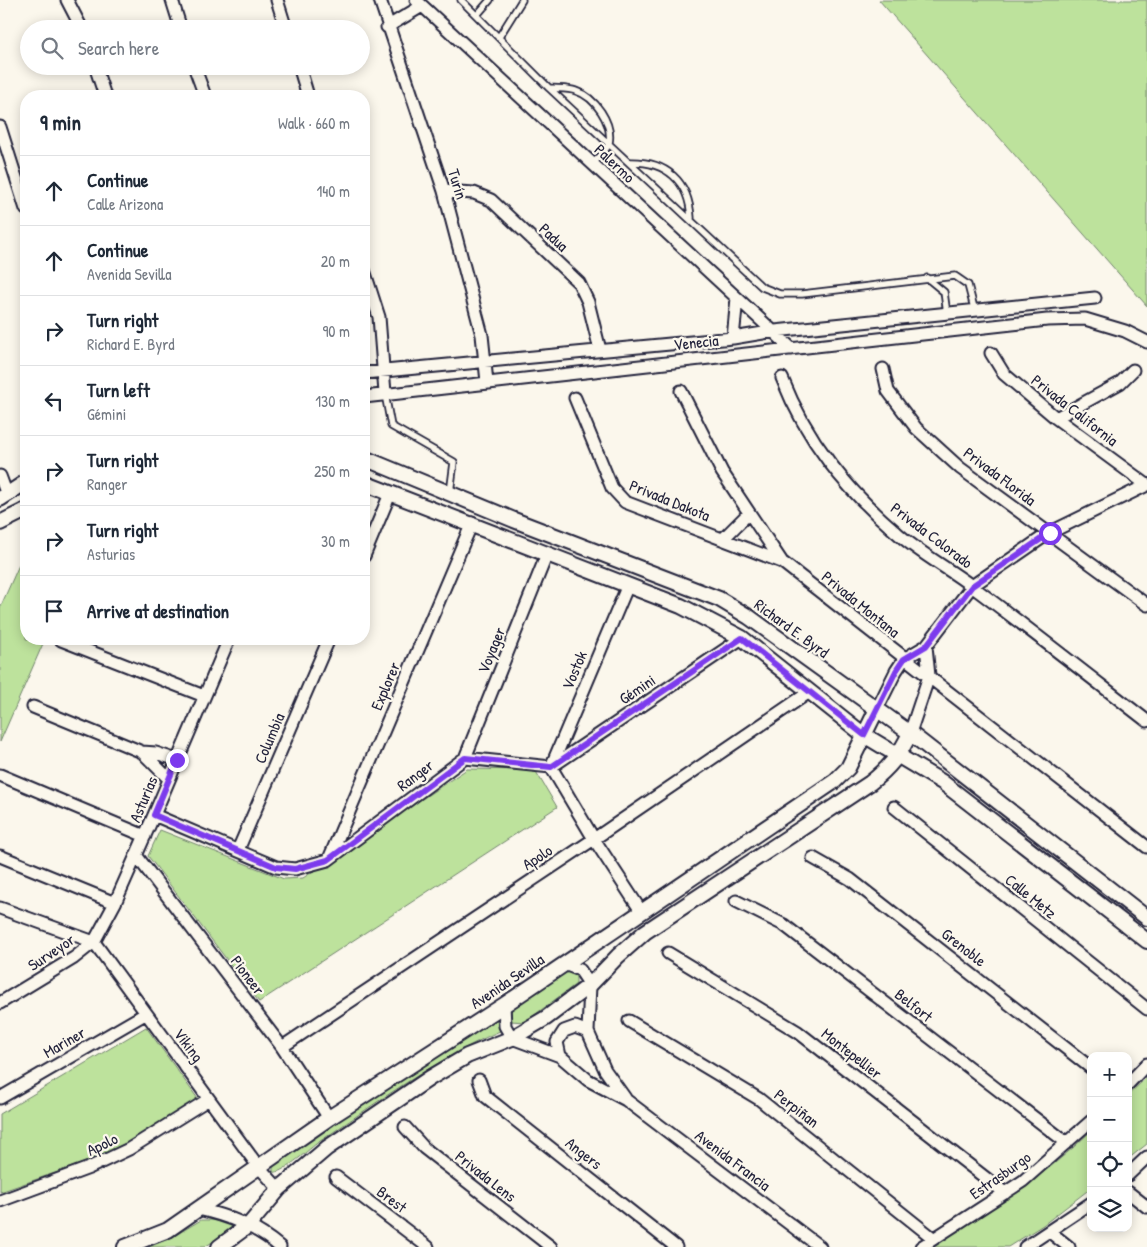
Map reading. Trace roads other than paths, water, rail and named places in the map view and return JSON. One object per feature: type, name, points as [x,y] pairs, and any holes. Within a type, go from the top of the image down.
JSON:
[{"type":"street","points":[[67,0],[77,20]]},
{"type":"street","points":[[172,0],[179,20]]},
{"type":"street","points":[[277,0],[283,20]]},
{"type":"street","name":"Turín","points":[[380,0],[387,27],[444,191],[482,336],[487,382]]},
{"type":"street","points":[[387,27],[419,3]]},
{"type":"street","name":"Palermo","points":[[419,3],[792,348]]},
{"type":"street","points":[[98,75],[103,90]]},
{"type":"street","points":[[197,75],[203,90]]},
{"type":"street","points":[[301,75],[306,90]]},
{"type":"street","points":[[0,127],[20,190]]},
{"type":"street","name":"Padua","points":[[444,191],[474,193],[491,200],[579,283],[588,302],[600,350]]},
{"type":"street","points":[[370,289],[379,317],[384,392]]},
{"type":"street","points":[[732,338],[736,298]]},
{"type":"street","name":"Venecia","points":[[370,372],[485,363],[732,338],[775,331],[975,312],[1096,298]]},
{"type":"street","points":[[1031,305],[1032,322]]},
{"type":"street","name":"Venecia","points":[[370,396],[384,392],[1032,322],[1085,319],[1125,331],[1147,342]]},
{"type":"street","name":"Privada California","points":[[992,353],[1004,374],[1056,418],[1147,485]]},
{"type":"street","name":"Privada Florida","points":[[883,369],[888,391],[916,428],[960,468],[1147,605]]},
{"type":"street","points":[[1056,418],[1120,383],[1133,370]]},
{"type":"street","name":"Privada Colorado","points":[[782,378],[795,411],[818,449],[852,489],[896,533],[972,586],[1147,721]]},
{"type":"street","name":"Privada Montana","points":[[681,391],[722,472],[782,562],[1147,847]]},
{"type":"street","name":"Privada Dakota","points":[[574,398],[612,488],[618,497],[625,502],[724,538],[782,562]]},
{"type":"street","name":"Richard E. Byrd","points":[[370,461],[450,494],[719,599],[749,617],[876,711],[910,733],[1147,918]]},
{"type":"street","points":[[0,476],[4,497],[20,486]]},
{"type":"street","points":[[876,711],[904,659],[926,646],[972,586],[1050,533],[1147,485]]},
{"type":"street","points":[[370,486],[681,606],[742,638],[808,693],[864,735],[942,782],[1147,941]]},
{"type":"street","points":[[370,542],[390,494]]},
{"type":"street","points":[[0,524],[20,513]]},
{"type":"street","points":[[724,538],[749,513]]},
{"type":"street","name":"Explorer","points":[[328,860],[472,524]]},
{"type":"street","name":"Voyager","points":[[465,758],[547,554]]},
{"type":"street","name":"Vostok","points":[[551,767],[628,585]]},
{"type":"street","name":"Gémini","points":[[551,767],[742,638]]},
{"type":"street","points":[[74,645],[204,696]]},
{"type":"street","name":"Asturias","points":[[94,942],[115,903],[145,836],[226,645]]},
{"type":"street","name":"Columbia","points":[[238,850],[326,645]]},
{"type":"street","points":[[219,1247],[249,1225],[279,1189],[327,1148],[422,1083],[467,1056],[512,1038],[546,1018],[590,985],[645,932],[870,783],[886,770],[899,756],[910,733],[929,676],[926,646]]},
{"type":"street","name":"Apolo","points":[[282,1046],[594,839],[808,693]]},
{"type":"street","points":[[33,707],[142,752],[156,753],[177,760]]},
{"type":"street","name":"Avenida Sevilla","points":[[125,1247],[168,1230],[329,1118],[504,1006],[641,910],[835,781],[848,768],[876,711]]},
{"type":"street","points":[[142,752],[169,779]]},
{"type":"street","points":[[465,758],[551,767],[594,839],[641,910]]},
{"type":"street","name":"Ranger","points":[[154,815],[284,869],[295,869],[328,860],[465,758]]},
{"type":"street","points":[[0,775],[145,836]]},
{"type":"street","name":"Calle Metz","points":[[894,807],[1147,1009]]},
{"type":"street","name":"Pioneer","points":[[136,855],[282,1046],[329,1118]]},
{"type":"street","points":[[0,856],[115,903]]},
{"type":"street","name":"Grenoble","points":[[813,858],[850,879],[1087,1065]]},
{"type":"street","name":"Belfort","points":[[736,901],[784,925],[1066,1144]]},
{"type":"street","points":[[0,908],[94,942]]},
{"type":"street","name":"Surveyor","points":[[0,1003],[74,958],[94,942]]},
{"type":"street","name":"Viking","points":[[94,942],[258,1166],[279,1189]]},
{"type":"street","name":"Montepellier","points":[[668,952],[798,1032],[1005,1193]]},
{"type":"street","points":[[564,964],[580,970],[590,985]]},
{"type":"street","name":"Avenida Francia","points":[[590,985],[588,1032],[605,1070],[626,1100]]},
{"type":"street","points":[[504,1006],[504,1021],[512,1038]]},
{"type":"street","name":"Mariner","points":[[0,1098],[145,1014]]},
{"type":"street","name":"Perpiñan","points":[[629,1022],[759,1100],[933,1238]]},
{"type":"street","points":[[560,1056],[558,1042],[564,1031],[575,1027],[588,1032]]},
{"type":"street","name":"Avenida Francia","points":[[512,1038],[560,1056],[588,1080],[626,1100],[820,1247]]},
{"type":"street","points":[[1132,1080],[1147,1064]]},
{"type":"street","name":"Angers","points":[[479,1080],[485,1096],[676,1247]]},
{"type":"street","name":"Apolo","points":[[0,1201],[89,1168],[130,1148],[209,1099]]},
{"type":"street","name":"Estrasburgo","points":[[921,1247],[1023,1181],[1087,1125]]},
{"type":"street","name":"Privada Lens","points":[[405,1126],[424,1148],[551,1247]]},
{"type":"street","points":[[1132,1171],[1147,1157]]},
{"type":"street","name":"Brest","points":[[336,1177],[428,1247]]},
{"type":"street","points":[[1132,1195],[1147,1207]]},
{"type":"street","points":[[1025,1247],[1087,1206]]},
{"type":"street","points":[[198,1209],[223,1214],[249,1225],[280,1247]]},
{"type":"street","points":[[1050,1232],[1069,1247]]},
{"type":"lane","points":[[462,0],[549,88],[762,287],[780,294],[802,294],[955,276],[968,285],[975,312]]},
{"type":"lane","points":[[477,15],[490,0]]},
{"type":"lane","points":[[499,37],[522,0]]},
{"type":"lane","points":[[549,88],[578,92],[598,108],[607,120],[609,143],[605,152],[592,164]]},
{"type":"lane","points":[[630,162],[646,162],[658,165],[668,172],[687,194],[690,218]]},
{"type":"lane","points":[[928,278],[944,292],[947,314]]},
{"type":"lane","points":[[384,392],[390,426],[454,462],[450,494]]}]
